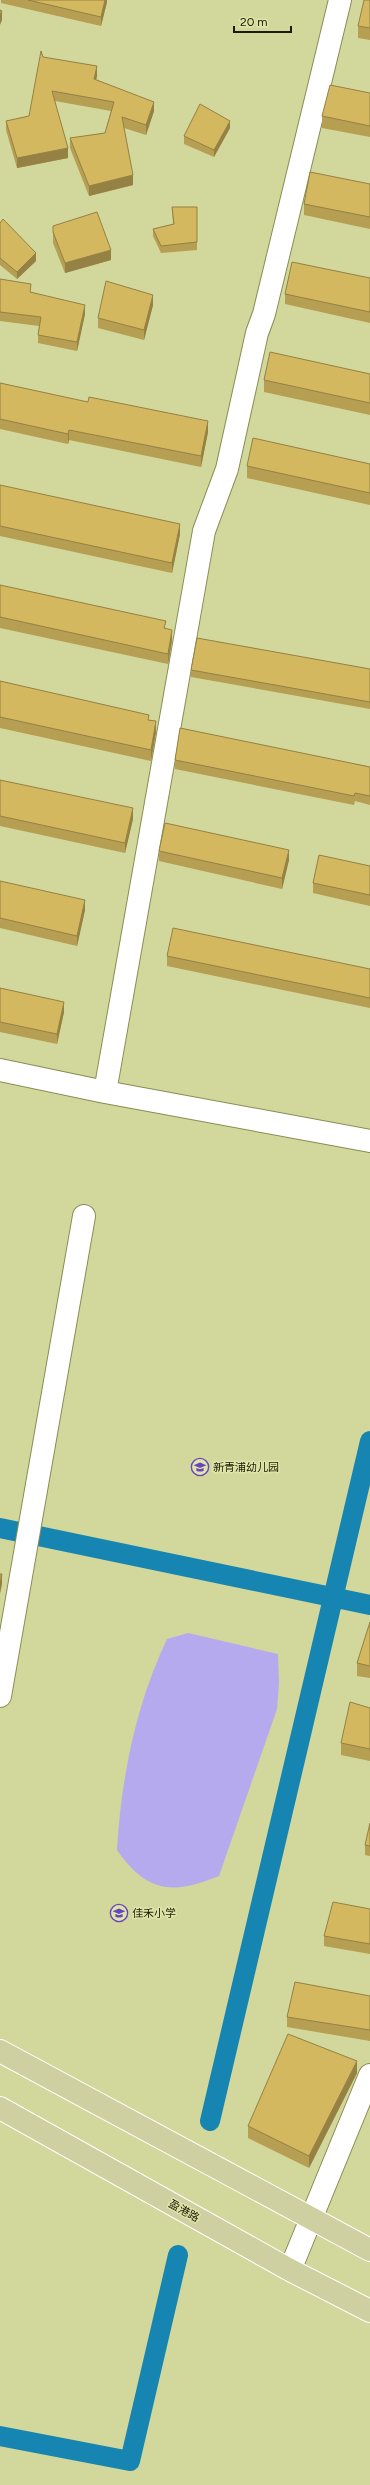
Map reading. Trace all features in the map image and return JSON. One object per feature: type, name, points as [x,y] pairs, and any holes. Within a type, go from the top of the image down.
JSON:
[{"type":"main road","points":[[0,2051],[370,2250]]},
{"type":"main road","name":"盈港路","points":[[0,2108],[290,2270],[370,2311]]},
{"type":"street","points":[[105,1092],[204,531],[227,469],[257,333],[264,314],[340,0]]},
{"type":"street","points":[[0,1070],[105,1092],[370,1141]]},
{"type":"street","points":[[0,1696],[84,1216]]},
{"type":"street","points":[[290,2270],[370,2075]]},
{"type":"shaded area","points":[[188,1633],[278,1654],[279,1683],[277,1709],[219,1876],[187,1886],[174,1887],[162,1886],[150,1882],[139,1875],[117,1850],[126,1769],[147,1689],[167,1639]]},
{"type":"building","points":[[28,0],[105,0],[101,17]]},
{"type":"building","points":[[364,0],[370,0],[370,28],[358,26]]},
{"type":"building","points":[[41,51],[43,57],[97,66],[94,79],[154,102],[146,125],[122,117],[133,175],[89,186],[70,138],[105,133],[114,102],[52,91],[68,148],[17,158],[6,121],[29,116]]},
{"type":"building","points":[[330,85],[370,93],[370,126],[322,116]]},
{"type":"building","points":[[200,104],[230,121],[214,150],[184,136]]},
{"type":"building","points":[[310,172],[370,184],[370,217],[304,204]]},
{"type":"building","points":[[172,207],[197,207],[197,242],[161,246],[153,229],[174,224]]},
{"type":"building","points":[[97,212],[111,250],[65,263],[53,232],[53,226]]},
{"type":"building","points":[[3,219],[36,253],[17,272],[0,258],[0,223]]},
{"type":"building","points":[[292,262],[370,278],[370,312],[285,294]]},
{"type":"building","points":[[0,279],[31,284],[30,292],[85,305],[77,342],[38,335],[41,317],[0,312]]},
{"type":"building","points":[[106,281],[153,295],[144,330],[98,318]]},
{"type":"building","points":[[270,352],[370,374],[370,403],[264,380]]},
{"type":"building","points":[[0,383],[88,402],[89,397],[208,421],[201,456],[69,430],[68,434],[0,419]]},
{"type":"building","points":[[253,438],[370,464],[370,493],[247,466]]},
{"type":"building","points":[[0,485],[180,524],[172,563],[0,526]]},
{"type":"building","points":[[0,585],[166,621],[164,628],[172,630],[168,654],[0,617]]},
{"type":"building","points":[[197,638],[370,669],[370,702],[191,670]]},
{"type":"building","points":[[0,681],[149,715],[148,720],[156,721],[151,750],[0,717]]},
{"type":"building","points":[[180,728],[370,767],[370,796],[355,793],[354,796],[175,760]]},
{"type":"building","points":[[0,780],[133,808],[125,843],[0,816]]},
{"type":"building","points":[[165,823],[289,850],[282,878],[159,851]]},
{"type":"building","points":[[319,855],[370,866],[370,895],[313,883]]},
{"type":"building","points":[[0,881],[85,900],[77,936],[0,918]]},
{"type":"building","points":[[173,928],[370,969],[370,998],[167,956]]},
{"type":"building","points":[[0,988],[64,1002],[57,1034],[0,1022]]},
{"type":"building","points":[[370,1622],[370,1666],[357,1663]]},
{"type":"building","points":[[350,1702],[370,1708],[370,1749],[341,1743]]},
{"type":"building","points":[[370,1823],[370,1846],[365,1845]]},
{"type":"building","points":[[333,1902],[370,1909],[370,1944],[324,1936]]},
{"type":"building","points":[[295,1982],[370,1996],[370,2030],[287,2017]]},
{"type":"building","points":[[288,2034],[357,2061],[309,2156],[248,2126]]},
{"type":"waterway","points":[[210,2121],[370,1441]]},
{"type":"waterway","points":[[0,1528],[370,1605]]},
{"type":"waterway","points":[[0,2436],[130,2461],[178,2255]]},
{"type":"place","name":"新青浦幼儿园","points":[[200,1467]]},
{"type":"place","name":"佳禾小学","points":[[119,1913]]}]
